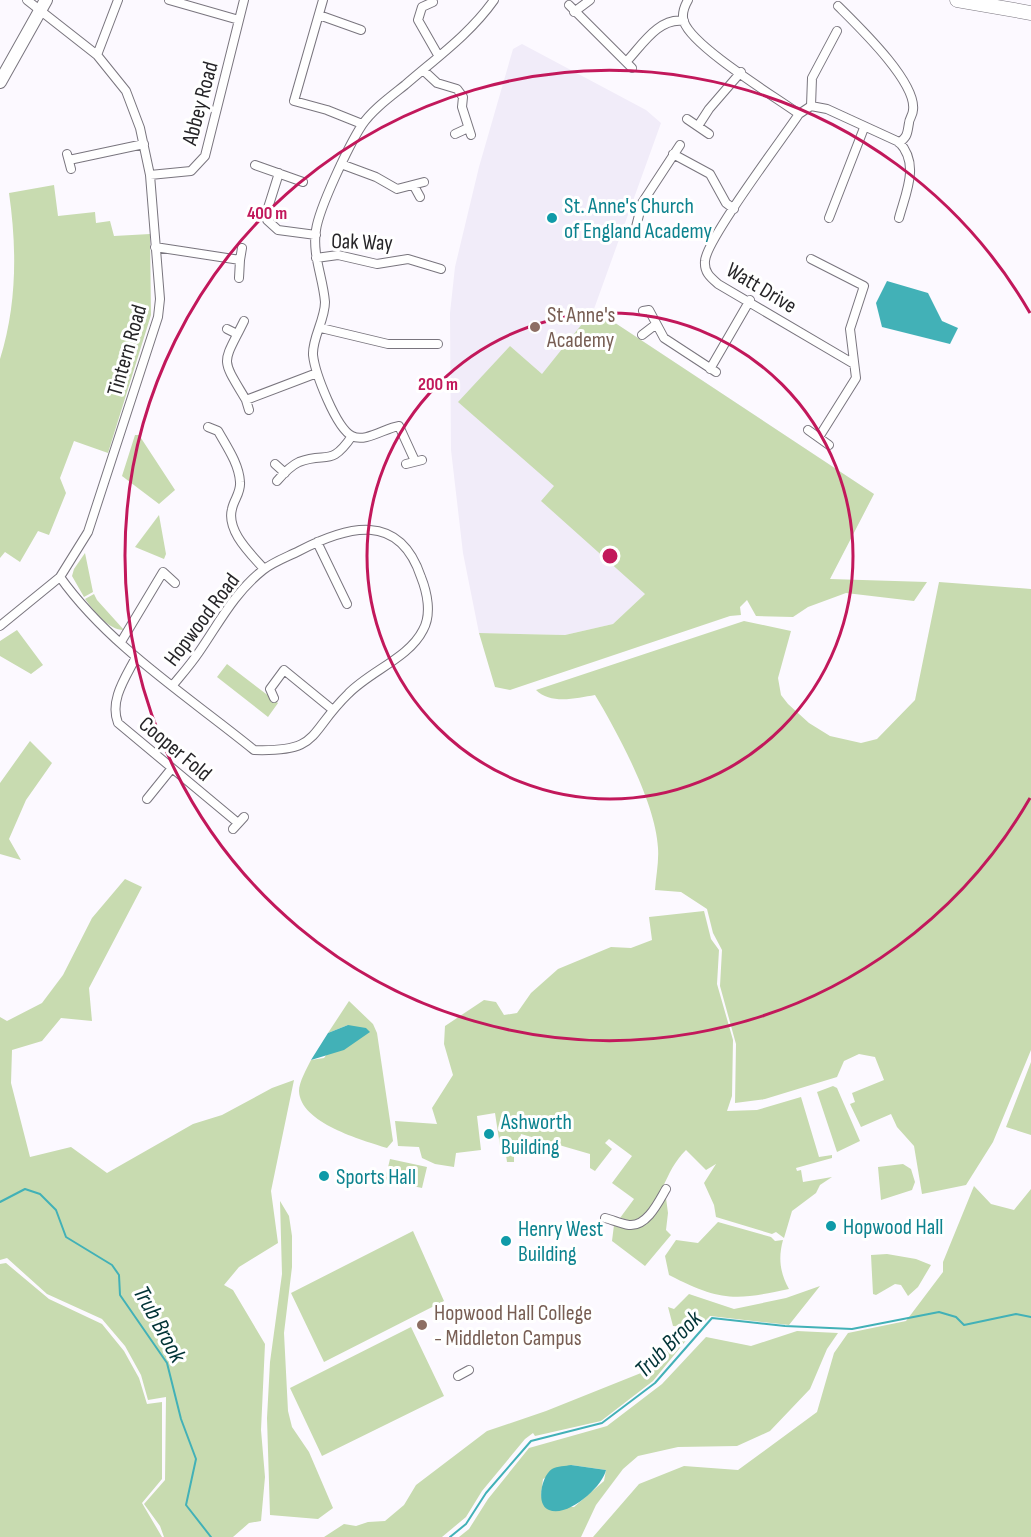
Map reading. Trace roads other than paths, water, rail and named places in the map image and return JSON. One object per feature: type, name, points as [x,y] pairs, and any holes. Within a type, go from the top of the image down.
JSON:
[{"type":"main road","points":[[957,0],[1031,13]]},
{"type":"street","name":"Tintern Road","points":[[0,626],[60,577],[88,531],[158,317],[160,299],[150,175],[144,144],[126,91],[97,55],[27,0]]},
{"type":"street","points":[[0,82],[46,0]]},
{"type":"street","points":[[97,55],[118,0]]},
{"type":"street","points":[[169,0],[239,20]]},
{"type":"street","name":"Abbey Road","points":[[150,175],[191,171],[205,156],[244,0]]},
{"type":"street","points":[[323,0],[294,101],[327,110],[362,124]]},
{"type":"street","points":[[406,464],[419,461],[399,426],[389,427],[364,438],[352,436],[338,423],[317,373],[313,354],[325,304],[316,258],[316,228],[341,164],[362,124],[385,101],[476,24],[494,0]]},
{"type":"street","points":[[590,0],[571,9],[629,64],[664,24],[673,19],[684,21]]},
{"type":"street","points":[[688,0],[683,13],[684,21],[699,44],[799,114],[811,106],[827,109],[899,143],[906,149],[912,164],[909,198],[898,218]]},
{"type":"street","points":[[433,2],[423,7],[418,21],[438,55]]},
{"type":"street","points":[[838,6],[878,47],[902,76],[914,109],[908,136],[899,143]]},
{"type":"street","points":[[319,15],[348,30],[361,30]]},
{"type":"street","points":[[811,106],[812,78],[837,31]]},
{"type":"street","points":[[423,70],[437,82],[457,89],[463,97],[462,107],[470,131],[455,134]]},
{"type":"street","points":[[698,126],[709,109],[741,72]]},
{"type":"street","name":"Watt Drive","points":[[799,114],[734,209],[705,260],[707,275],[718,284],[750,300],[854,364]]},
{"type":"street","points":[[687,119],[708,134]]},
{"type":"street","points":[[829,218],[864,128]]},
{"type":"street","points":[[69,161],[144,144]]},
{"type":"street","points":[[634,235],[642,203],[680,145]]},
{"type":"street","points":[[673,154],[710,174],[726,203],[734,209]]},
{"type":"street","points":[[341,164],[376,177],[397,189],[424,182]]},
{"type":"street","points":[[255,165],[303,182]]},
{"type":"street","points":[[279,173],[267,211],[267,220],[278,230],[316,235]]},
{"type":"street","points":[[414,186],[420,197]]},
{"type":"street","points":[[155,247],[240,260]]},
{"type":"street","points":[[239,278],[242,248]]},
{"type":"street","name":"Oak Way","points":[[316,258],[338,255],[377,264],[408,260],[430,262],[441,269]]},
{"type":"street","points":[[811,259],[864,286],[850,329],[856,378],[819,437]]},
{"type":"street","points":[[642,311],[648,310],[664,339],[713,371],[750,300]]},
{"type":"street","points":[[244,321],[225,359],[226,366],[246,400],[249,410]]},
{"type":"street","points":[[642,335],[655,325]]},
{"type":"street","points":[[321,328],[388,344],[422,340],[438,344]]},
{"type":"street","points":[[227,329],[237,334]]},
{"type":"street","points":[[246,400],[317,373]]},
{"type":"street","points":[[208,427],[218,431],[238,472],[240,484],[231,510],[233,525],[239,538],[264,569]]},
{"type":"street","points":[[808,430],[829,444]]},
{"type":"street","points":[[277,481],[302,461],[332,457],[341,453],[352,436]]},
{"type":"street","points":[[275,464],[285,473]]},
{"type":"street","name":"Hopwood Road","points":[[60,577],[77,601],[136,657],[254,750],[293,749],[311,740],[333,710],[362,680],[415,644],[425,627],[428,609],[426,588],[418,566],[405,542],[375,529],[348,530],[317,542],[264,569],[240,590],[212,628],[199,652],[173,685]]},
{"type":"street","points":[[317,542],[347,604]]},
{"type":"street","points":[[121,642],[163,572],[175,583]]},
{"type":"street","name":"Cooper Fold","points":[[136,657],[119,691],[114,711],[118,723],[238,823]]},
{"type":"street","points":[[274,698],[270,689],[284,670],[333,710]]},
{"type":"street","points":[[147,799],[172,768]]},
{"type":"street","points":[[605,1218],[628,1225],[637,1224],[653,1209],[666,1189]]},
{"type":"street","points":[[458,1376],[469,1370]]},
{"type":"water","points":[[887,281],[928,293],[942,321],[958,328],[950,344],[882,327],[876,303]]},
{"type":"water","points":[[348,1025],[366,1028],[370,1032],[344,1050],[311,1060],[328,1033]]},
{"type":"water","points":[[571,1465],[606,1470],[592,1492],[584,1499],[566,1509],[549,1510],[542,1502],[541,1496],[545,1477],[554,1468]]},
{"type":"waterway","name":"Trub Brook","points":[[0,1202],[25,1189],[40,1194],[56,1210],[66,1237],[112,1265],[119,1275],[120,1295],[167,1363],[181,1419],[196,1459],[186,1505],[211,1537]]},
{"type":"waterway","name":"Trub Brook","points":[[450,1537],[466,1524],[486,1493],[531,1441],[602,1423],[655,1383],[712,1318],[785,1326],[852,1329],[939,1312],[956,1317],[964,1325],[1016,1314],[1031,1317]]},
{"type":"place","name":"St. Anne's Church of England Academy","points":[[552,218]]},
{"type":"place","name":"St Anne's Academy","points":[[535,327]]},
{"type":"place","name":"Ashworth Building","points":[[489,1134]]},
{"type":"place","name":"Sports Hall","points":[[324,1176]]},
{"type":"place","name":"Hopwood Hall","points":[[831,1226]]},
{"type":"place","name":"Henry West Building","points":[[506,1241]]},
{"type":"place","name":"Hopwood Hall College - Middleton Campus","points":[[422,1325]]}]
